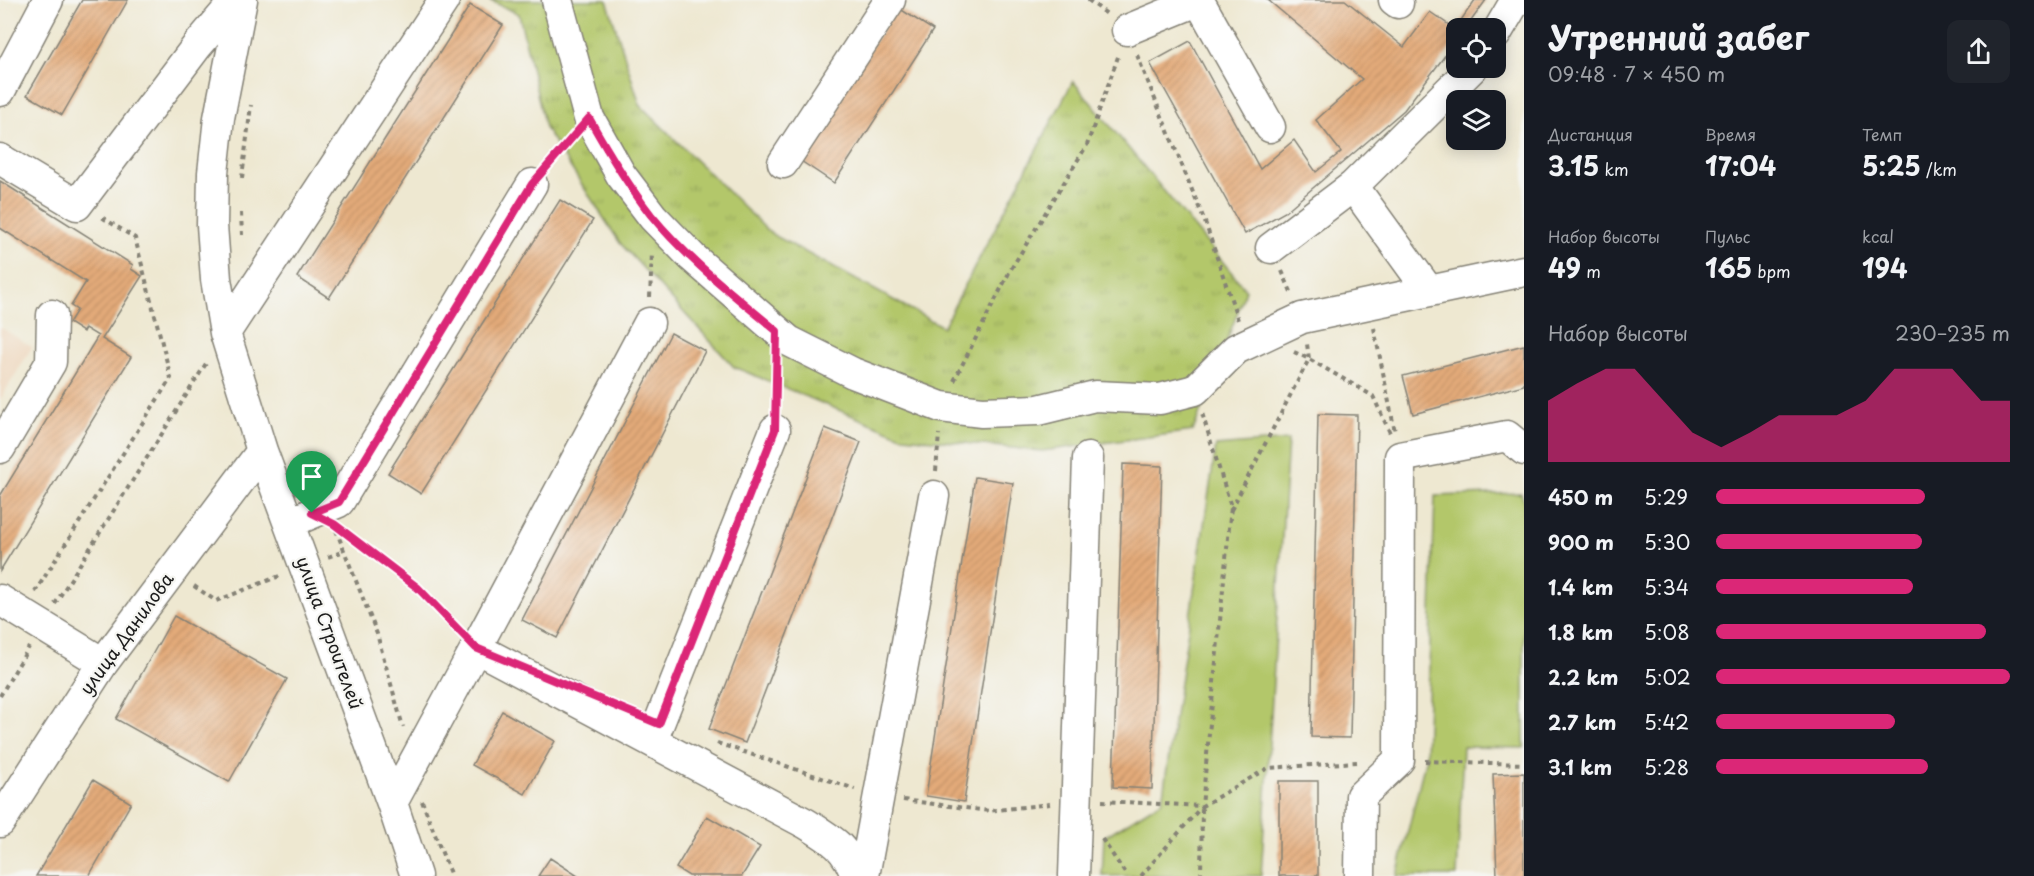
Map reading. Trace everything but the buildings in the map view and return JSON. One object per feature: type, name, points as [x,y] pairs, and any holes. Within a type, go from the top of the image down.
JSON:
[{"type":"street","points":[[0,91],[48,0]]},
{"type":"street","points":[[0,159],[77,205],[190,55],[236,0]]},
{"type":"street","name":"улица Строителей","points":[[242,0],[219,118],[213,173],[212,225],[216,279],[225,333],[262,451],[392,803],[416,876]]},
{"type":"street","points":[[225,333],[444,0]]},
{"type":"street","points":[[557,0],[589,118],[621,175],[653,217],[692,257],[789,341],[853,373],[941,406],[982,412],[1038,410],[1095,396],[1160,399],[1195,390],[1236,349],[1302,318],[1524,271]]},
{"type":"street","points":[[783,163],[890,0]]},
{"type":"street","points":[[1127,30],[1199,0],[1270,127]]},
{"type":"street","points":[[1505,18],[1516,0]]},
{"type":"street","points":[[1271,248],[1353,186],[1462,78]]},
{"type":"street","points":[[289,523],[339,502],[532,184]]},
{"type":"street","points":[[1353,186],[1429,291]]},
{"type":"street","points":[[0,448],[51,362],[52,315]]},
{"type":"street","points":[[392,803],[649,323]]},
{"type":"street","points":[[652,741],[775,430]]},
{"type":"street","points":[[1360,876],[1361,796],[1399,760],[1400,457],[1507,436],[1524,450]]},
{"type":"street","name":"улица Данилова","points":[[0,822],[103,663],[262,451]]},
{"type":"street","points":[[1074,876],[1088,458]]},
{"type":"street","points":[[864,876],[934,496]]},
{"type":"street","points":[[21,613],[103,663]]},
{"type":"street","points":[[476,648],[805,823],[838,843],[852,862],[856,876]]},
{"type":"path","points":[[934,496],[941,406],[1011,269],[1087,144],[1127,30]]},
{"type":"path","points":[[532,184],[589,118]]},
{"type":"path","points":[[0,696],[21,613],[171,378],[135,238],[99,216]]},
{"type":"path","points":[[649,323],[653,217]]},
{"type":"path","points":[[1230,513],[1309,359],[1302,318],[1271,248]]},
{"type":"path","points":[[1369,304],[1400,457]]},
{"type":"path","points":[[775,430],[777,331]]},
{"type":"path","points":[[21,613],[225,333]]},
{"type":"path","points":[[1195,390],[1231,507],[1202,806],[1201,876]]},
{"type":"path","points":[[451,876],[417,787],[413,764],[377,634],[334,524],[418,588],[476,648]]},
{"type":"path","points":[[195,587],[216,601]]},
{"type":"path","points":[[714,742],[879,797],[989,811],[1077,801],[1202,806]]},
{"type":"path","points":[[1141,876],[1202,806],[1268,768],[1399,760],[1524,764]]},
{"type":"shaded area","points":[[0,327],[32,347],[0,400]]},
{"type":"green space","points":[[489,0],[607,0],[640,105],[770,233],[943,327],[1073,81],[1246,290],[1193,431],[1042,451],[904,437],[734,367],[620,243],[545,128],[519,14]]},
{"type":"green space","points":[[1288,440],[1261,876],[1102,876],[1104,837],[1162,801],[1216,446]]},
{"type":"green space","points":[[1521,493],[1524,501],[1524,748],[1463,747],[1457,876],[1397,876],[1426,757],[1435,496]]},
{"type":"route","points":[[589,118],[621,175],[653,217],[692,257],[777,331],[775,430],[659,724],[476,648],[418,588],[334,524],[312,513],[339,502],[532,184],[589,118]]}]
